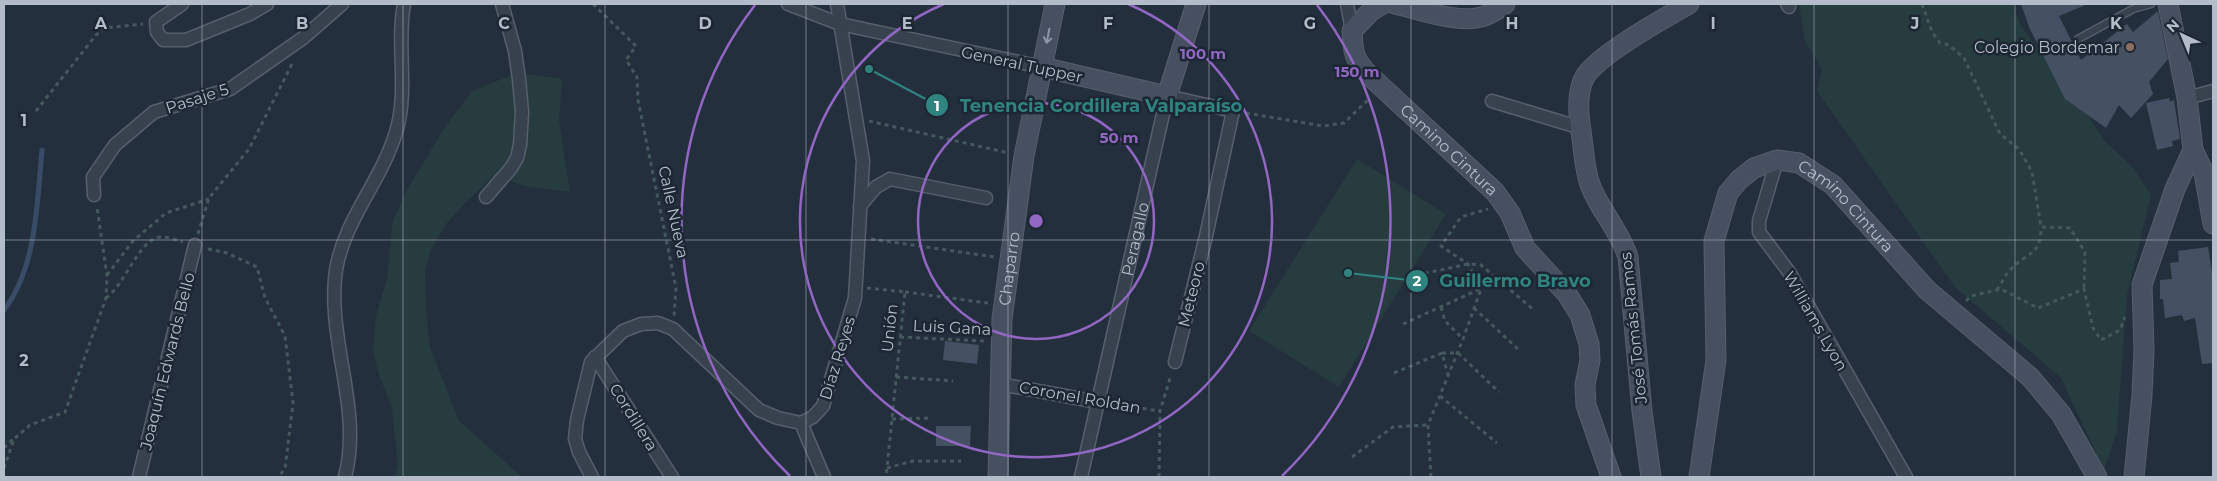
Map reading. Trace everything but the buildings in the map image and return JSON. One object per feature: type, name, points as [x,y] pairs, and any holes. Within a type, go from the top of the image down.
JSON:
[{"type":"main road","name":"Chaparro","points":[[998,477],[1004,305],[1024,156],[1055,4]]},
{"type":"main road","name":"Peragallo","points":[[1167,96],[1196,4]]},
{"type":"main road","points":[[1352,31],[1371,11],[1384,4]]},
{"type":"main road","points":[[1395,4],[1439,16],[1467,18],[1480,18],[1505,4]]},
{"type":"main road","name":"José Tomás Ramos","points":[[1651,477],[1642,411],[1628,257],[1619,234],[1590,186],[1581,128],[1580,100],[1586,76],[1596,65],[1620,47],[1689,4]]},
{"type":"main road","points":[[2168,4],[2187,98],[2193,150],[2209,172],[2213,224]]},
{"type":"main road","name":"Camino Cintura","points":[[1352,31],[1353,50],[1356,60],[1495,192],[1504,203],[1525,248],[1567,294],[1580,315],[1589,344],[1590,360],[1585,385],[1586,405],[1611,477]]},
{"type":"main road","name":"General Tupper","points":[[1042,68],[1167,96]]},
{"type":"main road","points":[[2134,477],[2143,377],[2142,285],[2175,189],[2193,150]]},
{"type":"main road","name":"Camino Cintura","points":[[1699,477],[1716,360],[1714,241],[1728,193],[1754,168],[1777,160],[1799,163],[1833,185],[1927,290],[2030,377],[2061,414],[2097,477]]},
{"type":"street","points":[[182,4],[156,22],[157,32],[163,40],[186,40],[250,14],[267,4]]},
{"type":"street","name":"Pasaje 5","points":[[94,195],[93,177],[115,146],[154,112],[230,89],[303,38],[342,4]]},
{"type":"street","points":[[345,477],[350,434],[335,316],[336,270],[347,231],[390,153],[397,130],[402,109],[401,18],[404,4]]},
{"type":"street","points":[[486,197],[511,168],[517,158],[520,145],[522,112],[519,79],[515,52],[502,4]]},
{"type":"street","name":"General Tupper","points":[[788,4],[840,24],[1042,68]]},
{"type":"street","name":"Díaz Reyes","points":[[801,423],[813,417],[823,406],[855,298],[863,161],[837,4]]},
{"type":"street","points":[[1347,4],[1352,31]]},
{"type":"street","points":[[2187,98],[2213,90]]},
{"type":"street","name":"General Tupper","points":[[1167,96],[1233,111]]},
{"type":"street","name":"Peragallo","points":[[1081,477],[1167,96]]},
{"type":"street","points":[[1492,101],[1581,128]]},
{"type":"street","name":"Meteoro","points":[[1175,362],[1206,236],[1233,111]]},
{"type":"street","name":"Williams Lyon","points":[[1777,160],[1763,204],[1759,221],[1759,232],[1789,272],[1906,477]]},
{"type":"street","points":[[860,206],[876,187],[890,180],[986,198]]},
{"type":"street","name":"Joaquín Edwards Bello","points":[[139,477],[195,245]]},
{"type":"street","points":[[592,477],[579,452],[575,439],[577,420],[591,362],[623,330],[641,324],[658,323],[673,329],[759,410],[778,418],[801,423],[824,477]]},
{"type":"street","name":"Cordillera","points":[[595,357],[672,477]]},
{"type":"street","name":"Coronel Roldan","points":[[1000,384],[1098,402]]},
{"type":"lane","points":[[2078,39],[2125,13],[2151,4]]},
{"type":"path","name":"Calle Nueva","points":[[594,4],[636,46],[626,60],[637,77],[638,100],[676,288],[673,329]]},
{"type":"path","points":[[1922,4],[1932,32],[1940,43],[1949,46],[1964,58],[2000,134],[2019,149],[2032,172],[2041,227],[2041,241],[2036,250],[2010,269],[1997,290]]},
{"type":"path","points":[[36,111],[96,35],[105,28],[156,22]]},
{"type":"path","points":[[195,245],[209,198],[249,149],[285,80],[303,38]]},
{"type":"path","points":[[1233,111],[1323,126],[1344,124],[1382,86]]},
{"type":"path","points":[[855,118],[1024,156]]},
{"type":"path","points":[[4,448],[30,425],[65,412],[106,298],[107,276],[94,195]]},
{"type":"path","points":[[107,276],[133,240],[166,213],[209,198]]},
{"type":"path","points":[[1431,477],[1428,425],[1458,353],[1481,289],[1468,264],[1441,246],[1461,217],[1504,203]]},
{"type":"path","points":[[2041,227],[2070,228],[2085,252],[2084,289],[2093,328],[2102,340]]},
{"type":"path","points":[[870,249],[872,231]]},
{"type":"path","points":[[106,298],[114,292],[144,247],[155,238],[166,238],[227,254],[257,267],[265,298],[285,336],[293,403],[285,469],[278,477]]},
{"type":"path","points":[[871,239],[1010,260]]},
{"type":"path","points":[[1417,275],[1468,264],[1481,265],[1535,311]]},
{"type":"path","name":"Unión","points":[[867,278],[866,288],[905,292],[886,477]]},
{"type":"path","points":[[1404,324],[1481,289]]},
{"type":"path","points":[[1954,313],[1971,296],[2002,289],[2038,308],[2084,289]]},
{"type":"path","points":[[905,292],[1004,305]]},
{"type":"path","points":[[1441,307],[1444,321],[1463,339]]},
{"type":"path","points":[[1474,308],[1520,351]]},
{"type":"path","name":"Luis Gana","points":[[900,337],[1002,342]]},
{"type":"path","points":[[1442,353],[1448,377]]},
{"type":"path","points":[[1394,373],[1442,353],[1458,353],[1499,392]]},
{"type":"path","points":[[1159,477],[1160,410],[1175,362]]},
{"type":"path","points":[[896,377],[953,381]]},
{"type":"path","points":[[1440,396],[1497,443]]},
{"type":"path","name":"Coronel Roldan","points":[[1098,402],[1160,410]]},
{"type":"path","points":[[892,419],[929,418]]},
{"type":"path","points":[[1352,457],[1393,427],[1428,425]]},
{"type":"path","points":[[4,468],[14,438]]},
{"type":"path","points":[[887,468],[913,461],[961,461]]},
{"type":"green space","points":[[1799,4],[2013,4],[2021,26],[2067,84],[2104,140],[2134,169],[2151,195],[2127,295],[2117,431],[2104,470],[2061,378],[1955,287],[1817,91],[1822,69],[1805,41]]},
{"type":"green space","points":[[517,73],[562,79],[559,120],[570,192],[526,186],[493,176],[446,224],[430,252],[425,270],[426,312],[430,347],[459,421],[522,477],[395,477],[398,465],[392,408],[379,375],[373,351],[376,316],[387,278],[393,220],[407,190],[445,127],[472,91]]},
{"type":"green space","points":[[1357,159],[1446,214],[1339,387],[1249,331]]},
{"type":"waterway","points":[[4,310],[15,293],[23,274],[34,233],[42,150]]},
{"type":"place","name":"Colegio Bordemar","points":[[2130,47]]},
{"type":"place","name":"Tenencia Cordillera Valparaíso","points":[[869,69]]},
{"type":"place","name":"Guillermo Bravo","points":[[1348,273]]}]
